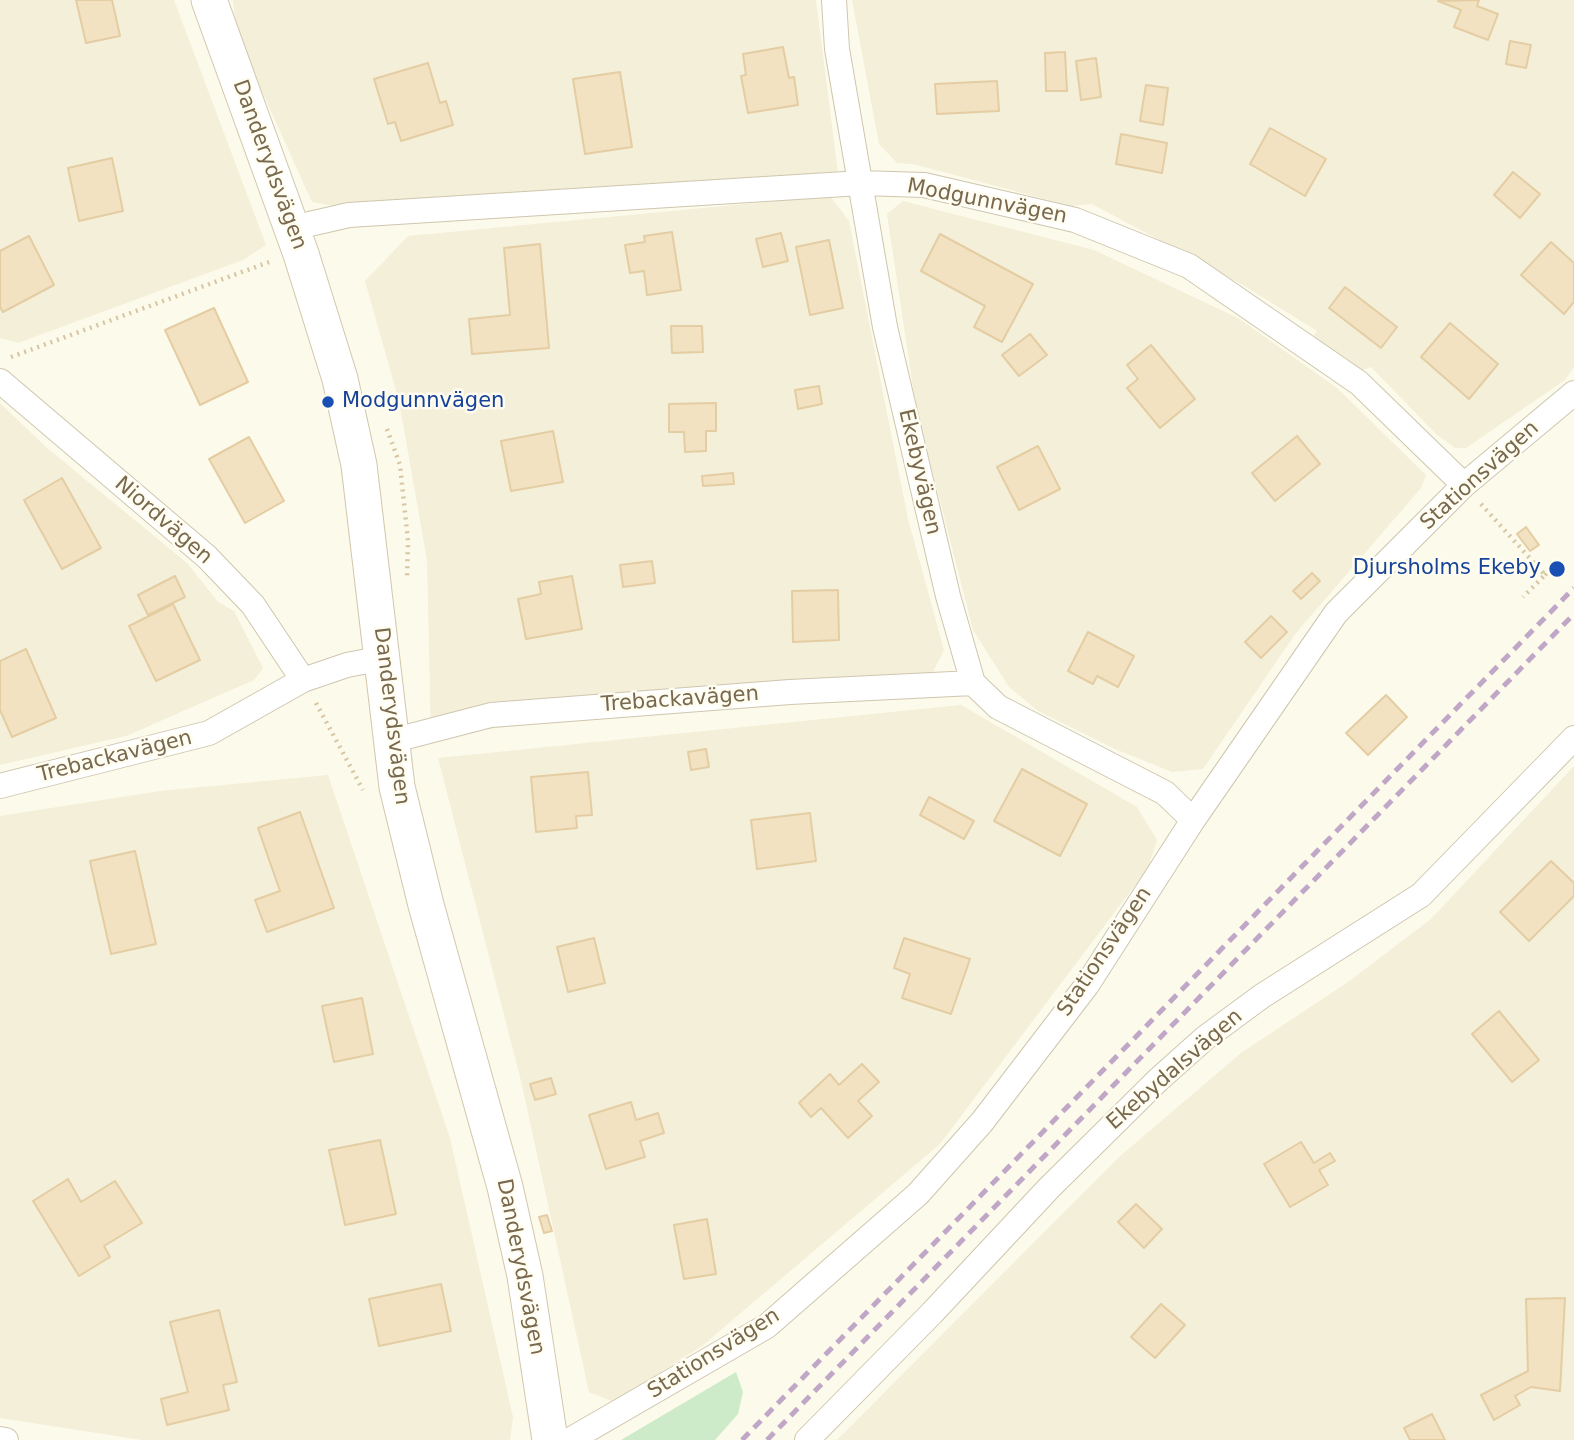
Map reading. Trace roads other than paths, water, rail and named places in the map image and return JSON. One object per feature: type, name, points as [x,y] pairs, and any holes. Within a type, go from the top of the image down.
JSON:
[{"type":"street","name":"Danderydsvägen","points":[[209,0],[292,228],[340,379],[359,466],[397,787],[426,905],[506,1187],[525,1276],[550,1440]]},
{"type":"street","name":"Ekebyvägen","points":[[834,0],[837,49],[885,327],[948,596],[973,683]]},
{"type":"street","name":"Modgunnvägen","points":[[292,228],[349,215],[861,183],[923,185],[1075,220],[1189,266],[1359,383],[1470,492]]},
{"type":"street","name":"Niordvägen","points":[[0,381],[207,557],[253,605],[303,680]]},
{"type":"street","name":"Stationsvägen","points":[[570,1440],[767,1326],[918,1194],[982,1122],[1087,985],[1193,820],[1336,613],[1470,492],[1574,393]]},
{"type":"street","name":"Trebackavägen","points":[[0,786],[209,733],[303,680],[347,665],[383,658]]},
{"type":"street","name":"Trebackavägen","points":[[391,741],[491,715],[790,692],[973,683]]},
{"type":"street","points":[[973,683],[998,707],[1165,793],[1193,820]]},
{"type":"street","name":"Ekebydalsvägen","points":[[807,1440],[932,1313],[1049,1188],[1158,1080],[1205,1038],[1262,996],[1421,895],[1574,738]]},
{"type":"street","points":[[0,1438],[6,1440]]},
{"type":"railway","points":[[742,1440],[1574,588]]},
{"type":"railway","points":[[767,1440],[1574,614]]},
{"type":"place","name":"Modgunnvägen","points":[[328,402]]},
{"type":"place","name":"Djursholms Ekeby","points":[[1557,569]]}]
